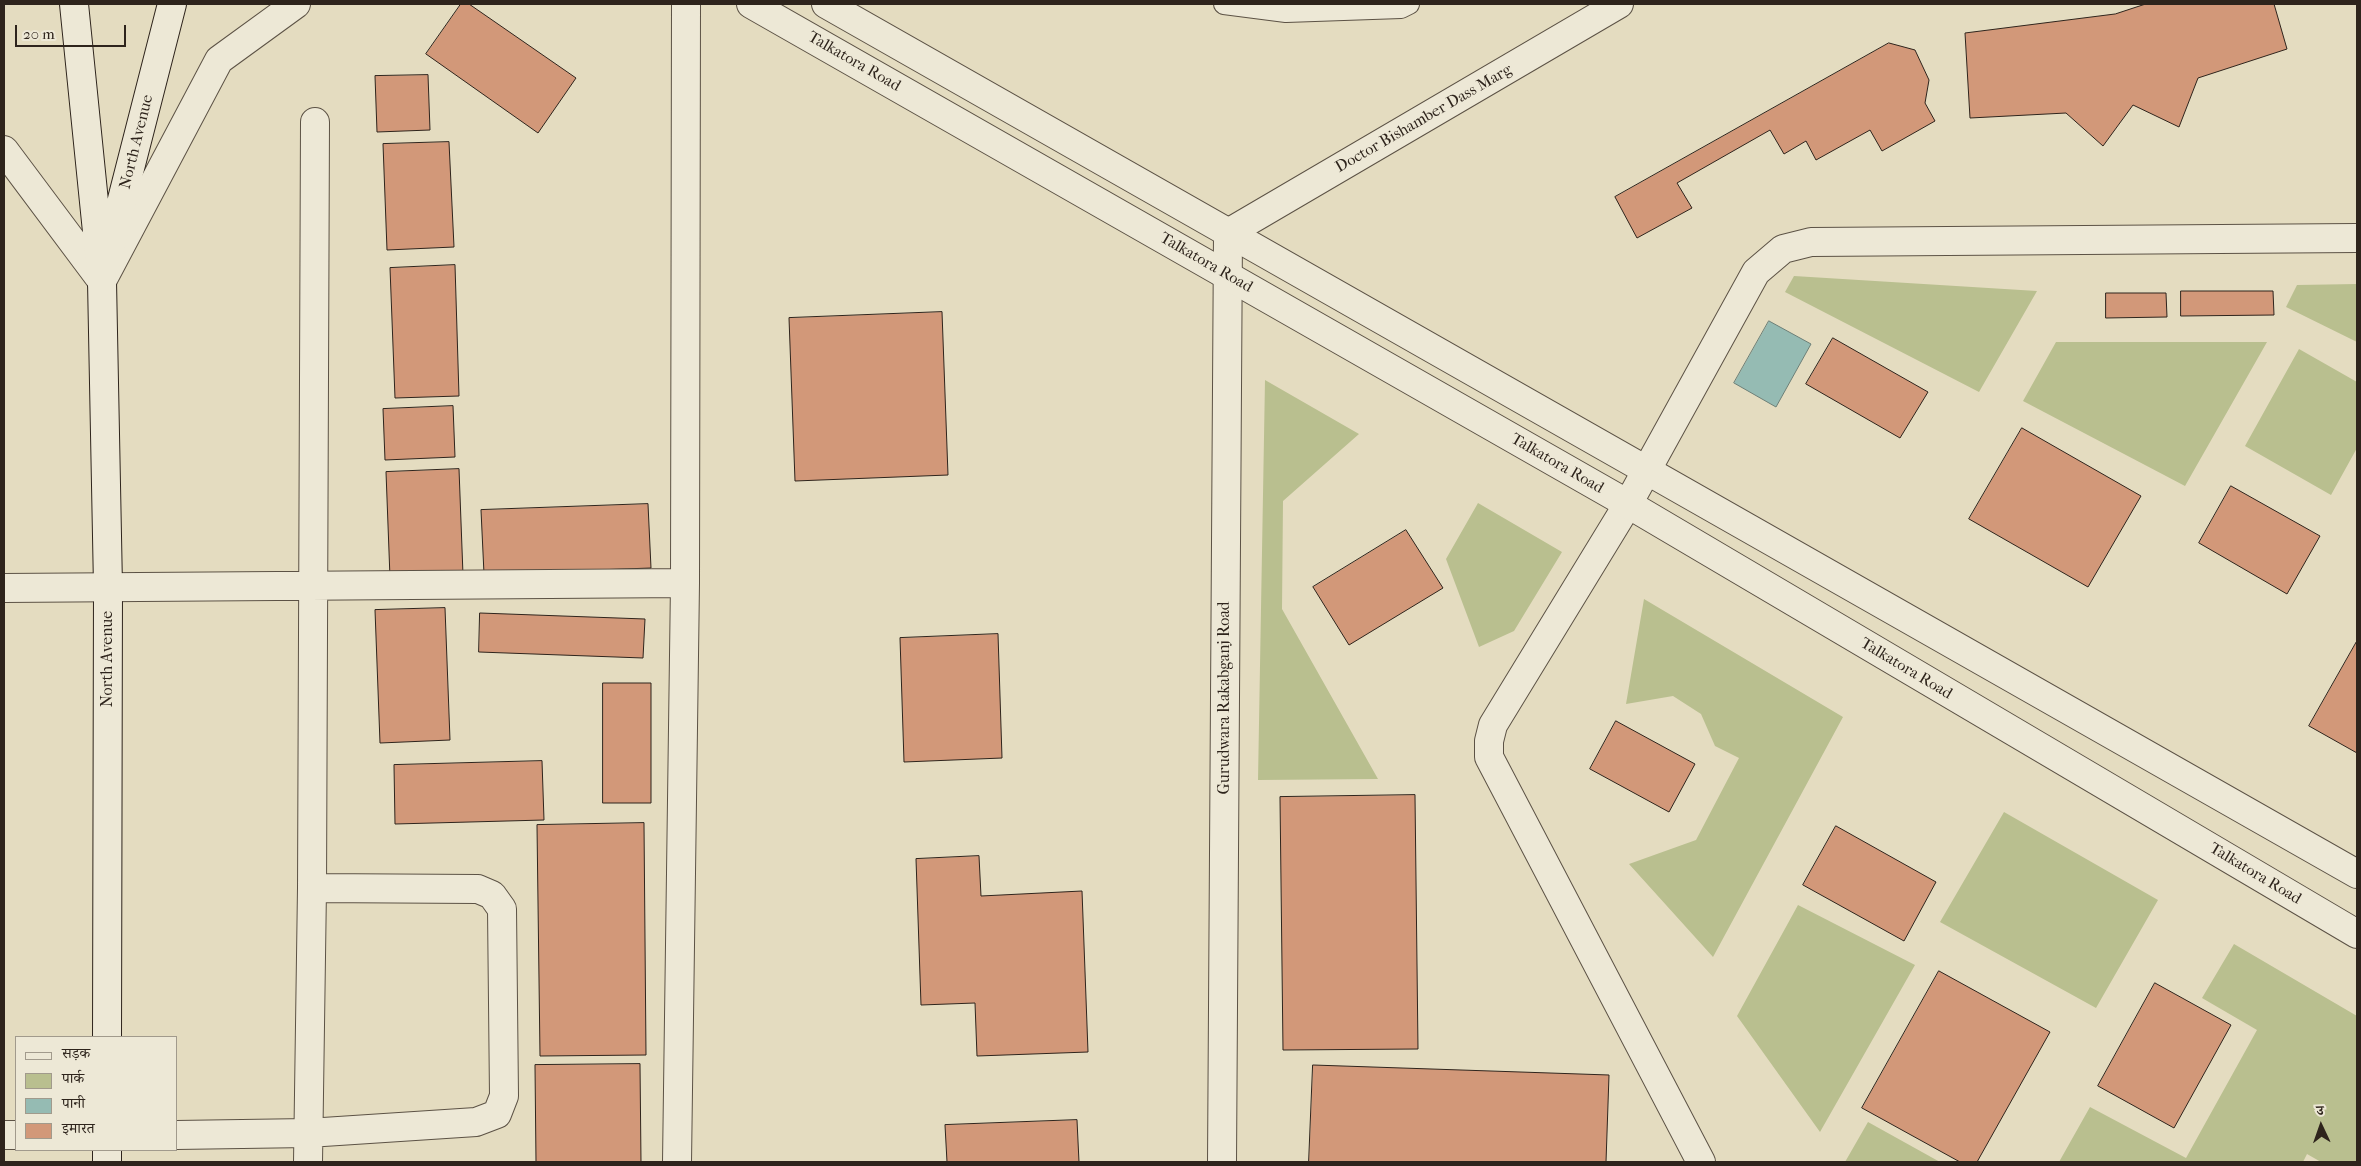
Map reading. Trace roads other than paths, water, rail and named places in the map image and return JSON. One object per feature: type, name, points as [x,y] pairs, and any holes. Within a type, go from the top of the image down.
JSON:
[{"type":"street","name":"North Avenue","points":[[74,4],[102,281],[108,587],[107,1036]]},
{"type":"street","name":"North Avenue","points":[[102,281],[172,4]]},
{"type":"street","points":[[4,150],[102,281],[219,60],[296,4]]},
{"type":"street","points":[[677,1162],[685,583],[686,4]]},
{"type":"street","name":"Talkatora Road","points":[[751,4],[1628,504],[2357,934]]},
{"type":"street","points":[[826,4],[2357,874]]},
{"type":"street","name":"Doctor Bishamber Dass Marg","points":[[1228,233],[1619,4]]},
{"type":"street","points":[[308,1162],[312,888],[315,122]]},
{"type":"street","name":"Gurudwara Rakabganj Road","points":[[1222,1162],[1228,233]]},
{"type":"street","points":[[1701,1162],[1488,758],[1489,741],[1493,724],[1628,504],[1756,272],[1783,249],[1811,242],[2357,238]]},
{"type":"street","points":[[4,588],[685,583]]},
{"type":"street","points":[[178,1135],[308,1134],[476,1122],[497,1114],[504,1096],[502,909],[492,895],[478,889],[312,888]]},
{"type":"lane","points":[[1224,4],[1286,12],[1403,5]]},
{"type":"water","points":[[1769,321],[1811,344],[1776,407],[1734,383]]}]
